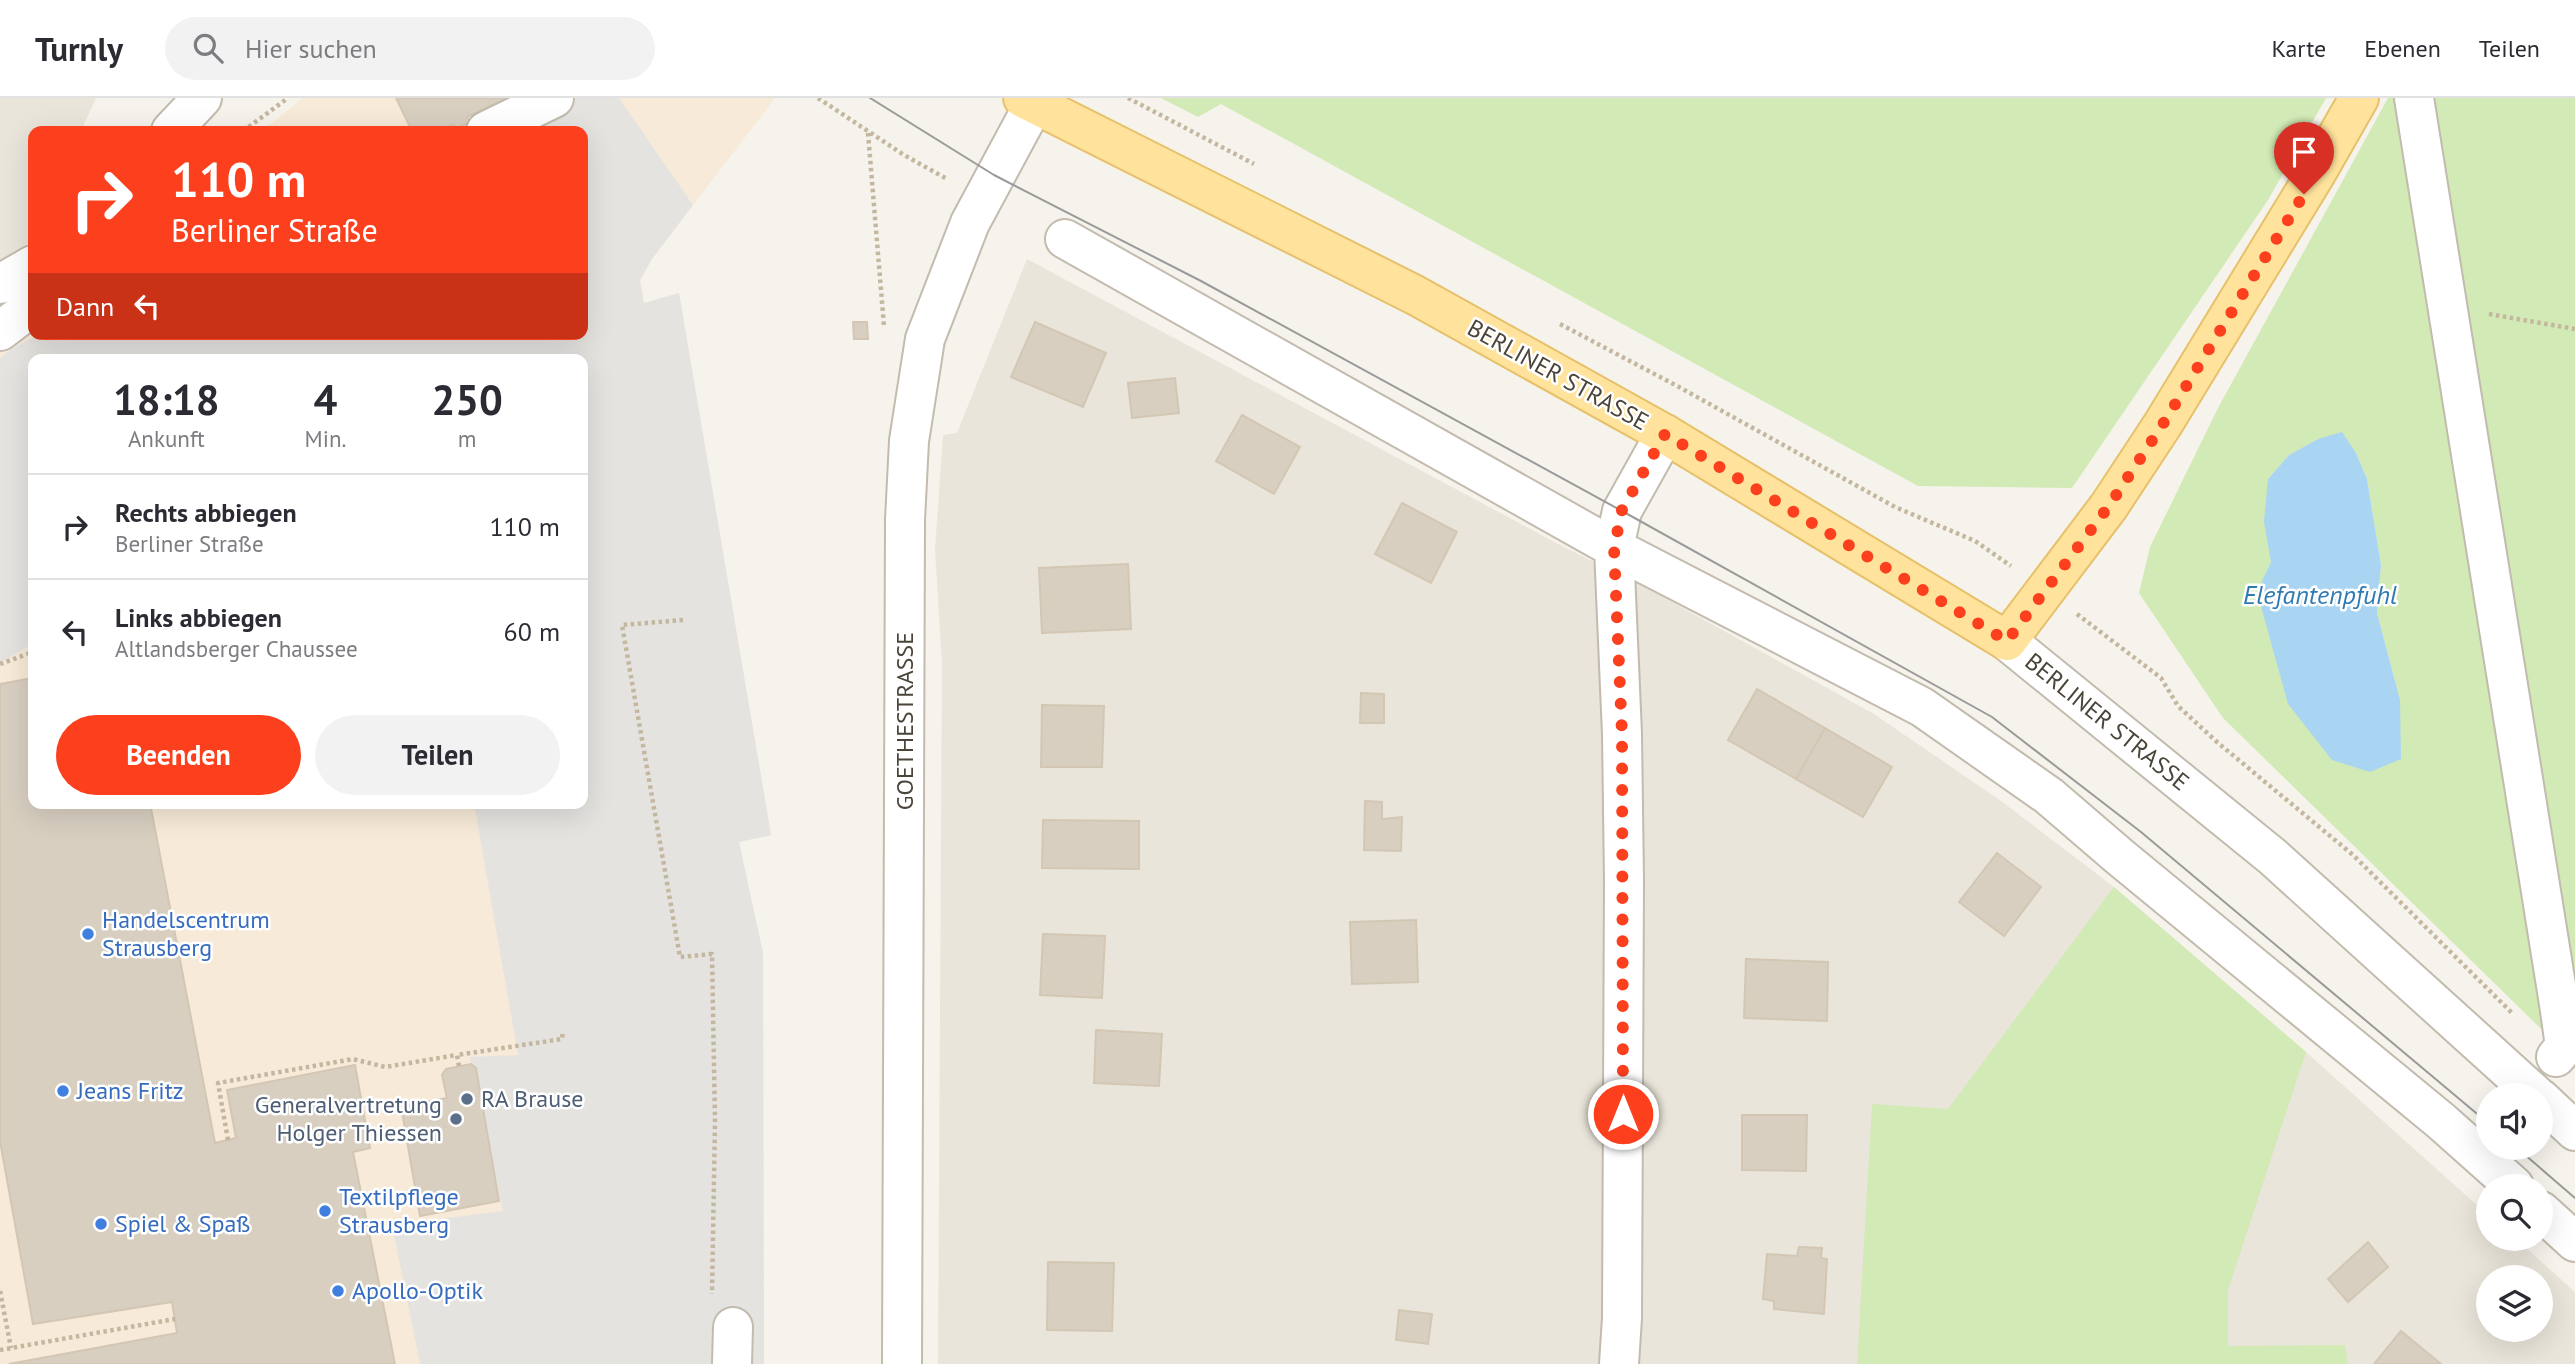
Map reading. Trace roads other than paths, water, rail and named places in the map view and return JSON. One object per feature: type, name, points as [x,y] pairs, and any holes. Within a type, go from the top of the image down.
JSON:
[{"type":"main road","points":[[2007,641],[2109,506],[2163,424],[2359,98]]},
{"type":"main road","name":"BERLINER STRASSE","points":[[1029,101],[1415,295],[1665,434],[2007,641]]},
{"type":"street","points":[[176,126],[202,98]]},
{"type":"street","points":[[496,126],[554,98]]},
{"type":"street","points":[[2414,98],[2559,1003],[2565,1046],[2556,1057]]},
{"type":"street","name":"GOETHESTRASSE","points":[[902,1364],[905,520],[909,441],[925,339],[982,198],[1029,101]]},
{"type":"street","points":[[1065,239],[1614,548],[1922,707],[2049,796],[2441,1121],[2501,1174]]},
{"type":"street","points":[[0,284],[28,268]]},
{"type":"street","points":[[0,331],[28,310]]},
{"type":"street","points":[[1619,1364],[1622,1318],[1624,880],[1622,734],[1614,548],[1622,510],[1665,434]]},
{"type":"street","name":"BERLINER STRASSE","points":[[2007,641],[2273,857],[2523,1083]]},
{"type":"street","points":[[2553,1110],[2575,1131]]},
{"type":"street","points":[[2553,1222],[2575,1242]]},
{"type":"water","name":"Elefantenpfuhl","points":[[2342,432],[2356,453],[2367,479],[2381,565],[2377,613],[2400,700],[2401,759],[2370,772],[2332,760],[2288,704],[2257,592],[2271,562],[2264,522],[2268,479],[2289,455],[2318,439]]},
{"type":"tram line","points":[[870,98],[994,175],[1201,281],[1992,717],[2141,832],[2476,1113]]},
{"type":"tram line","points":[[2531,1160],[2575,1198]]},
{"type":"place","name":"Handelscentrum Strausberg","points":[[88,934]]},
{"type":"place","name":"Jeans Fritz","points":[[63,1091]]},
{"type":"place","name":"RA Brause","points":[[467,1099]]},
{"type":"place","name":"Generalvertretung Holger Thiessen","points":[[456,1119]]},
{"type":"place","name":"Textilpflege Strausberg","points":[[325,1211]]},
{"type":"place","name":"Spiel & Spaß","points":[[101,1224]]},
{"type":"place","name":"Apollo-Optik","points":[[338,1291]]}]
